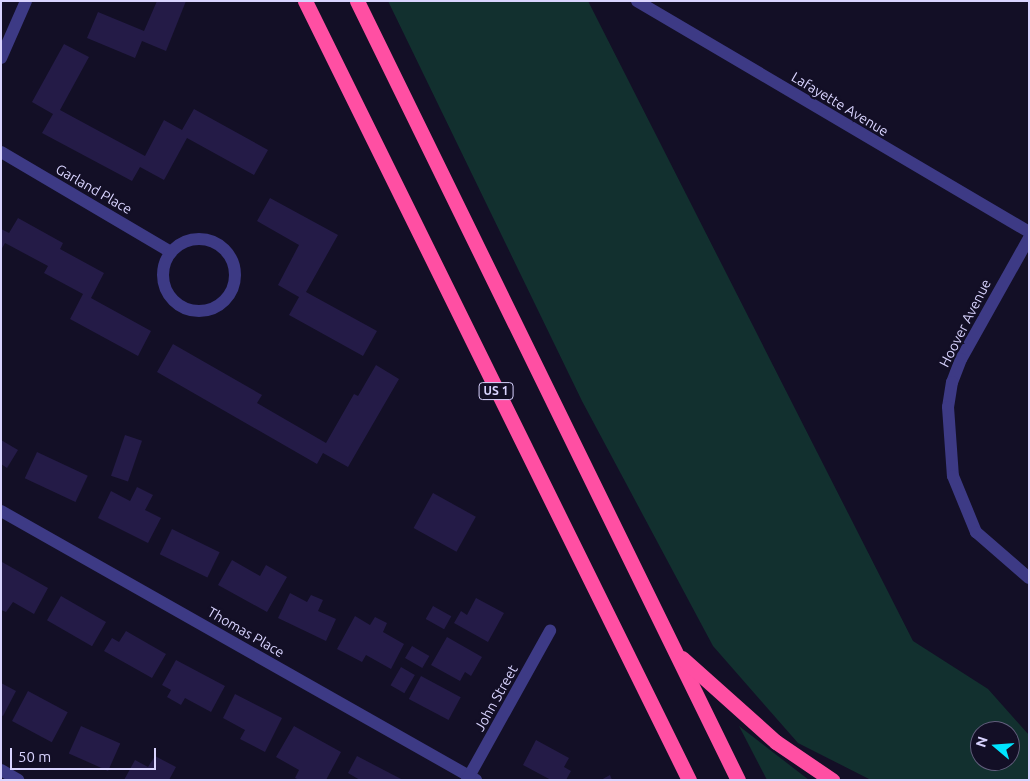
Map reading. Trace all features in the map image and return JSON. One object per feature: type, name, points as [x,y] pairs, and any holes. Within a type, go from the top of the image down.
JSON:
[{"type":"highway","name":"US 1","points":[[305,1],[688,780]]},
{"type":"highway","points":[[357,1],[738,780]]},
{"type":"highway","points":[[677,653],[776,742],[832,780]]},
{"type":"street","points":[[1,58],[26,1]]},
{"type":"street","name":"Lafayette Avenue","points":[[637,1],[1029,232]]},
{"type":"street","name":"Garland Place","points":[[1,152],[172,252]]},
{"type":"street","name":"Hoover Avenue","points":[[1029,238],[961,359],[952,382],[948,407],[953,476],[976,532],[1029,578]]},
{"type":"street","points":[[196,239],[210,241],[222,247],[231,259],[235,272],[233,286],[226,298],[215,307],[202,311],[188,309],[175,302],[166,291],[163,278],[164,264],[172,252],[183,243],[196,239]]},
{"type":"street","name":"Thomas Place","points":[[1,511],[471,779]]},
{"type":"street","name":"John Street","points":[[471,779],[550,631]]},
{"type":"street","points":[[1,770],[18,780]]},
{"type":"green space","points":[[388,1],[588,1],[913,641],[988,689],[1017,721],[970,721],[970,771],[1020,771],[1020,725],[1029,735],[1029,780],[871,780],[798,743],[713,646],[582,401]]},
{"type":"green space","points":[[739,726],[809,780],[767,780]]},
{"type":"building","points":[[157,1],[186,1],[166,51],[142,41],[135,58],[87,38],[98,12],[144,31]]},
{"type":"building","points":[[64,44],[89,57],[60,110],[145,156],[164,120],[182,130],[194,109],[268,150],[254,175],[187,138],[164,180],[140,167],[132,181],[42,133],[53,114],[32,102]]},
{"type":"building","points":[[270,198],[338,235],[306,292],[377,331],[363,356],[289,315],[299,297],[278,285],[299,245],[257,221]]},
{"type":"building","points":[[18,218],[63,243],[60,249],[104,273],[91,298],[151,331],[138,356],[70,319],[83,294],[44,273],[48,266],[5,243],[1,250],[1,229],[9,233]]},
{"type":"building","points":[[173,344],[262,395],[257,403],[326,443],[354,394],[358,396],[376,365],[399,379],[348,467],[323,453],[317,464],[157,372]]},
{"type":"building","points":[[125,435],[142,441],[128,482],[111,476]]},
{"type":"building","points":[[1,440],[18,450],[7,468],[1,464]]},
{"type":"building","points":[[37,452],[88,476],[75,502],[25,478]]},
{"type":"building","points":[[137,487],[153,495],[145,510],[161,518],[148,543],[98,518],[111,491],[130,501]]},
{"type":"building","points":[[433,493],[476,517],[456,552],[414,528]]},
{"type":"building","points":[[172,529],[220,552],[207,577],[160,554]]},
{"type":"building","points":[[232,560],[260,576],[266,565],[287,577],[267,612],[218,585]]},
{"type":"building","points":[[2,562],[48,588],[34,614],[13,602],[6,612],[1,610]]},
{"type":"building","points":[[290,593],[307,602],[311,595],[323,600],[318,611],[336,619],[326,641],[278,618]]},
{"type":"building","points":[[61,596],[106,622],[92,646],[47,620]]},
{"type":"building","points":[[476,598],[504,613],[488,642],[454,623],[461,611],[467,615]]},
{"type":"building","points":[[433,606],[451,616],[444,629],[426,619]]},
{"type":"building","points":[[355,616],[370,625],[375,617],[387,623],[383,632],[404,644],[391,669],[366,655],[362,662],[337,649]]},
{"type":"building","points":[[126,631],[166,654],[152,678],[104,651],[112,638],[119,642]]},
{"type":"building","points":[[447,637],[482,657],[471,676],[465,672],[460,681],[431,665]]},
{"type":"building","points":[[412,646],[429,656],[422,668],[405,658]]},
{"type":"building","points":[[176,660],[225,686],[211,712],[185,698],[181,705],[167,697],[171,690],[162,685]]},
{"type":"building","points":[[401,667],[415,675],[404,693],[390,685]]},
{"type":"building","points":[[421,676],[461,697],[449,720],[409,699]]},
{"type":"building","points":[[1,683],[16,691],[3,716],[1,715]]},
{"type":"building","points":[[28,691],[68,712],[52,742],[12,721]]},
{"type":"building","points":[[235,694],[282,718],[265,752],[240,739],[245,730],[223,718]]},
{"type":"building","points":[[81,726],[120,743],[108,771],[69,753]]},
{"type":"building","points":[[294,726],[341,752],[326,780],[299,780],[295,778],[299,770],[276,757]]},
{"type":"building","points":[[536,740],[569,758],[564,767],[571,771],[566,780],[551,780],[523,765]]},
{"type":"building","points":[[155,756],[176,767],[169,780],[124,780],[135,760],[148,767]]},
{"type":"building","points":[[357,756],[403,780],[360,780],[348,773]]},
{"type":"building","points":[[610,775],[612,780],[601,780]]}]
